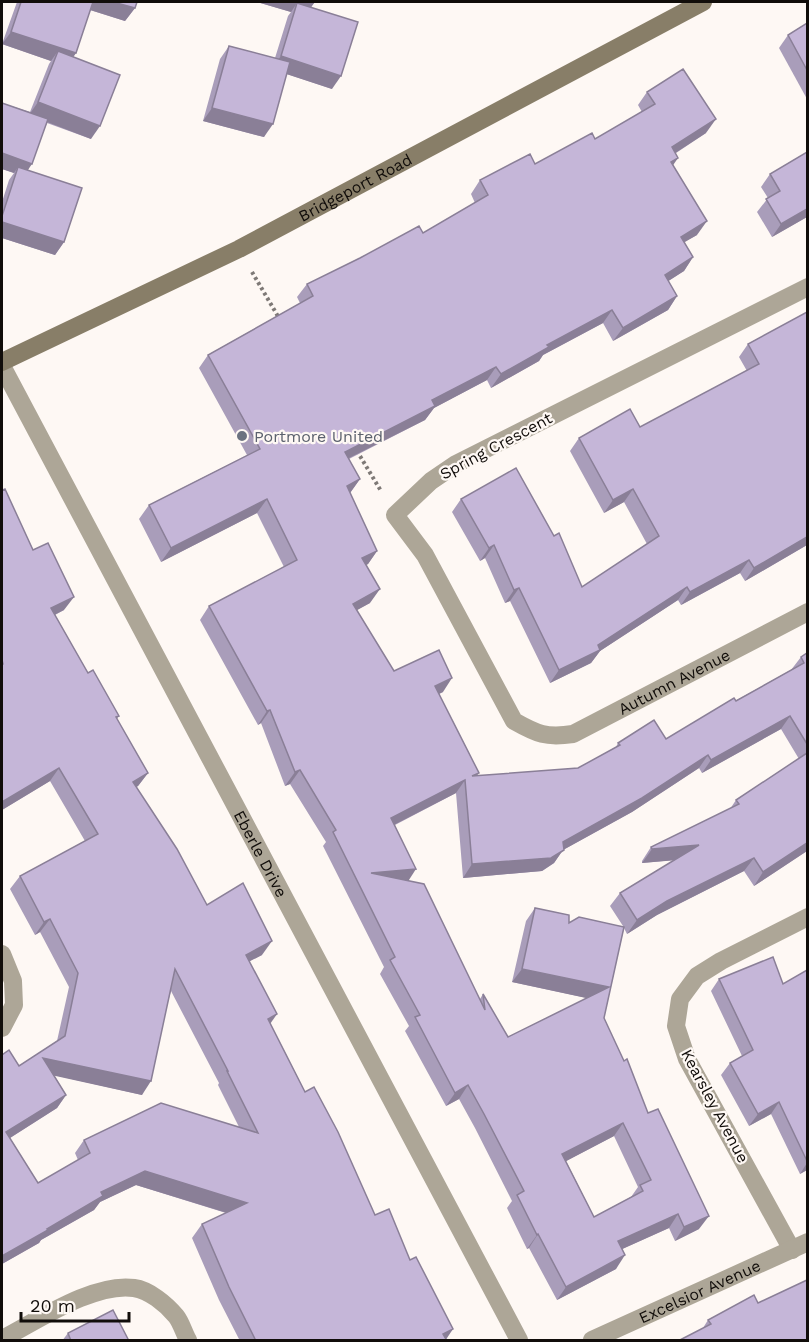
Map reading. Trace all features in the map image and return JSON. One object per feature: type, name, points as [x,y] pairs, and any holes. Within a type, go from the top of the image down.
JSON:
[{"type":"main road","name":"Bridgeport Road","points":[[2,364],[239,249],[703,2]]},
{"type":"street","name":"Spring Crescent","points":[[395,515],[431,482],[456,464],[807,287]]},
{"type":"street","name":"Eberle Drive","points":[[2,364],[519,1341]]},
{"type":"street","name":"Autumn Avenue","points":[[395,515],[425,555],[514,721],[535,734],[555,737],[573,734],[807,612]]},
{"type":"street","name":"Kearsley Avenue","points":[[800,1246],[687,1059],[676,1026],[680,999],[697,976],[721,961],[807,917]]},
{"type":"street","points":[[2,954],[13,981],[14,1005],[2,1028]]},
{"type":"street","name":"Excelsior Avenue","points":[[592,1341],[800,1246]]},
{"type":"street","points":[[2,1339],[80,1298],[109,1288],[135,1288],[159,1300],[177,1317],[188,1341]]},
{"type":"path","points":[[239,249],[281,321]]},
{"type":"path","points":[[353,443],[395,515]]},
{"type":"building","points":[[21,2],[93,2],[76,53],[11,32]]},
{"type":"building","points":[[113,2],[137,2],[135,8]]},
{"type":"building","points":[[297,3],[358,22],[341,76],[281,56]]},
{"type":"building","points":[[807,23],[807,70],[788,35]]},
{"type":"building","points":[[229,46],[290,62],[273,124],[212,108]]},
{"type":"building","points":[[58,51],[120,75],[100,126],[38,102]]},
{"type":"building","points":[[683,69],[716,119],[672,147],[678,158],[671,162],[707,221],[681,237],[693,257],[665,275],[677,296],[623,328],[612,310],[547,345],[549,347],[501,374],[496,367],[432,400],[435,406],[345,452],[360,479],[347,486],[377,551],[362,558],[380,589],[353,604],[394,671],[439,650],[452,678],[435,686],[479,773],[472,776],[578,768],[620,745],[618,743],[654,720],[666,739],[734,698],[736,701],[804,663],[801,657],[807,653],[807,744],[790,716],[711,760],[708,755],[642,798],[563,842],[564,850],[551,858],[472,864],[465,780],[391,818],[416,869],[371,873],[424,884],[485,1010],[483,994],[508,1037],[609,987],[522,969],[535,908],[569,915],[569,923],[579,917],[624,927],[604,1018],[624,1061],[627,1059],[648,1113],[658,1109],[709,1216],[684,1227],[678,1214],[618,1241],[625,1255],[566,1287],[517,1195],[524,1191],[468,1085],[455,1093],[415,1017],[420,1015],[390,960],[395,957],[333,832],[336,830],[300,770],[295,772],[270,710],[267,711],[209,606],[297,560],[267,499],[171,548],[149,505],[260,449],[208,355],[313,296],[307,284],[419,226],[423,233],[488,195],[480,180],[530,154],[535,164],[592,133],[595,139],[655,104],[647,92]],"holes":[[[623,1123],[651,1180],[640,1185],[643,1191],[594,1217],[562,1154]]]},
{"type":"building","points":[[2,103],[48,119],[32,164],[2,153]]},
{"type":"building","points":[[807,152],[807,209],[781,224],[766,199],[780,191],[770,174]]},
{"type":"building","points":[[18,167],[82,188],[64,242],[2,222]]},
{"type":"building","points":[[807,312],[807,537],[754,568],[749,560],[690,592],[687,587],[598,645],[600,650],[559,670],[519,588],[514,590],[494,545],[489,548],[461,499],[516,468],[554,536],[559,533],[582,587],[659,536],[633,489],[613,500],[579,438],[630,409],[640,427],[759,364],[748,344]]},
{"type":"building","points":[[2,488],[5,489],[33,550],[48,543],[74,597],[51,608],[88,673],[93,670],[119,716],[116,717],[148,773],[133,782],[177,849],[207,905],[243,883],[272,941],[246,955],[277,1014],[268,1019],[305,1092],[314,1087],[338,1132],[375,1215],[389,1209],[410,1260],[416,1257],[453,1329],[443,1334],[447,1341],[256,1341],[229,1287],[202,1224],[247,1203],[145,1171],[101,1192],[103,1196],[2,1256],[2,1055],[9,1050],[19,1066],[65,1036],[78,973],[50,919],[44,922],[20,876],[98,834],[59,768],[2,802]],"holes":[[[175,969],[258,1133],[161,1103],[84,1140],[90,1153],[38,1183],[6,1132],[66,1095],[43,1058],[151,1081]]]},
{"type":"building","points":[[807,753],[807,843],[763,872],[754,858],[667,901],[637,920],[620,893],[699,845],[652,849],[651,847],[739,804],[736,800]]},
{"type":"building","points":[[773,957],[783,984],[807,970],[807,1161],[779,1102],[758,1114],[730,1063],[753,1050],[719,979]]},
{"type":"building","points":[[807,1280],[807,1341],[678,1341],[711,1324],[708,1320],[754,1295],[758,1303]]},
{"type":"building","points":[[113,1310],[129,1341],[71,1341],[68,1333]]},
{"type":"place","name":"Portmore United","points":[[242,436]]}]
